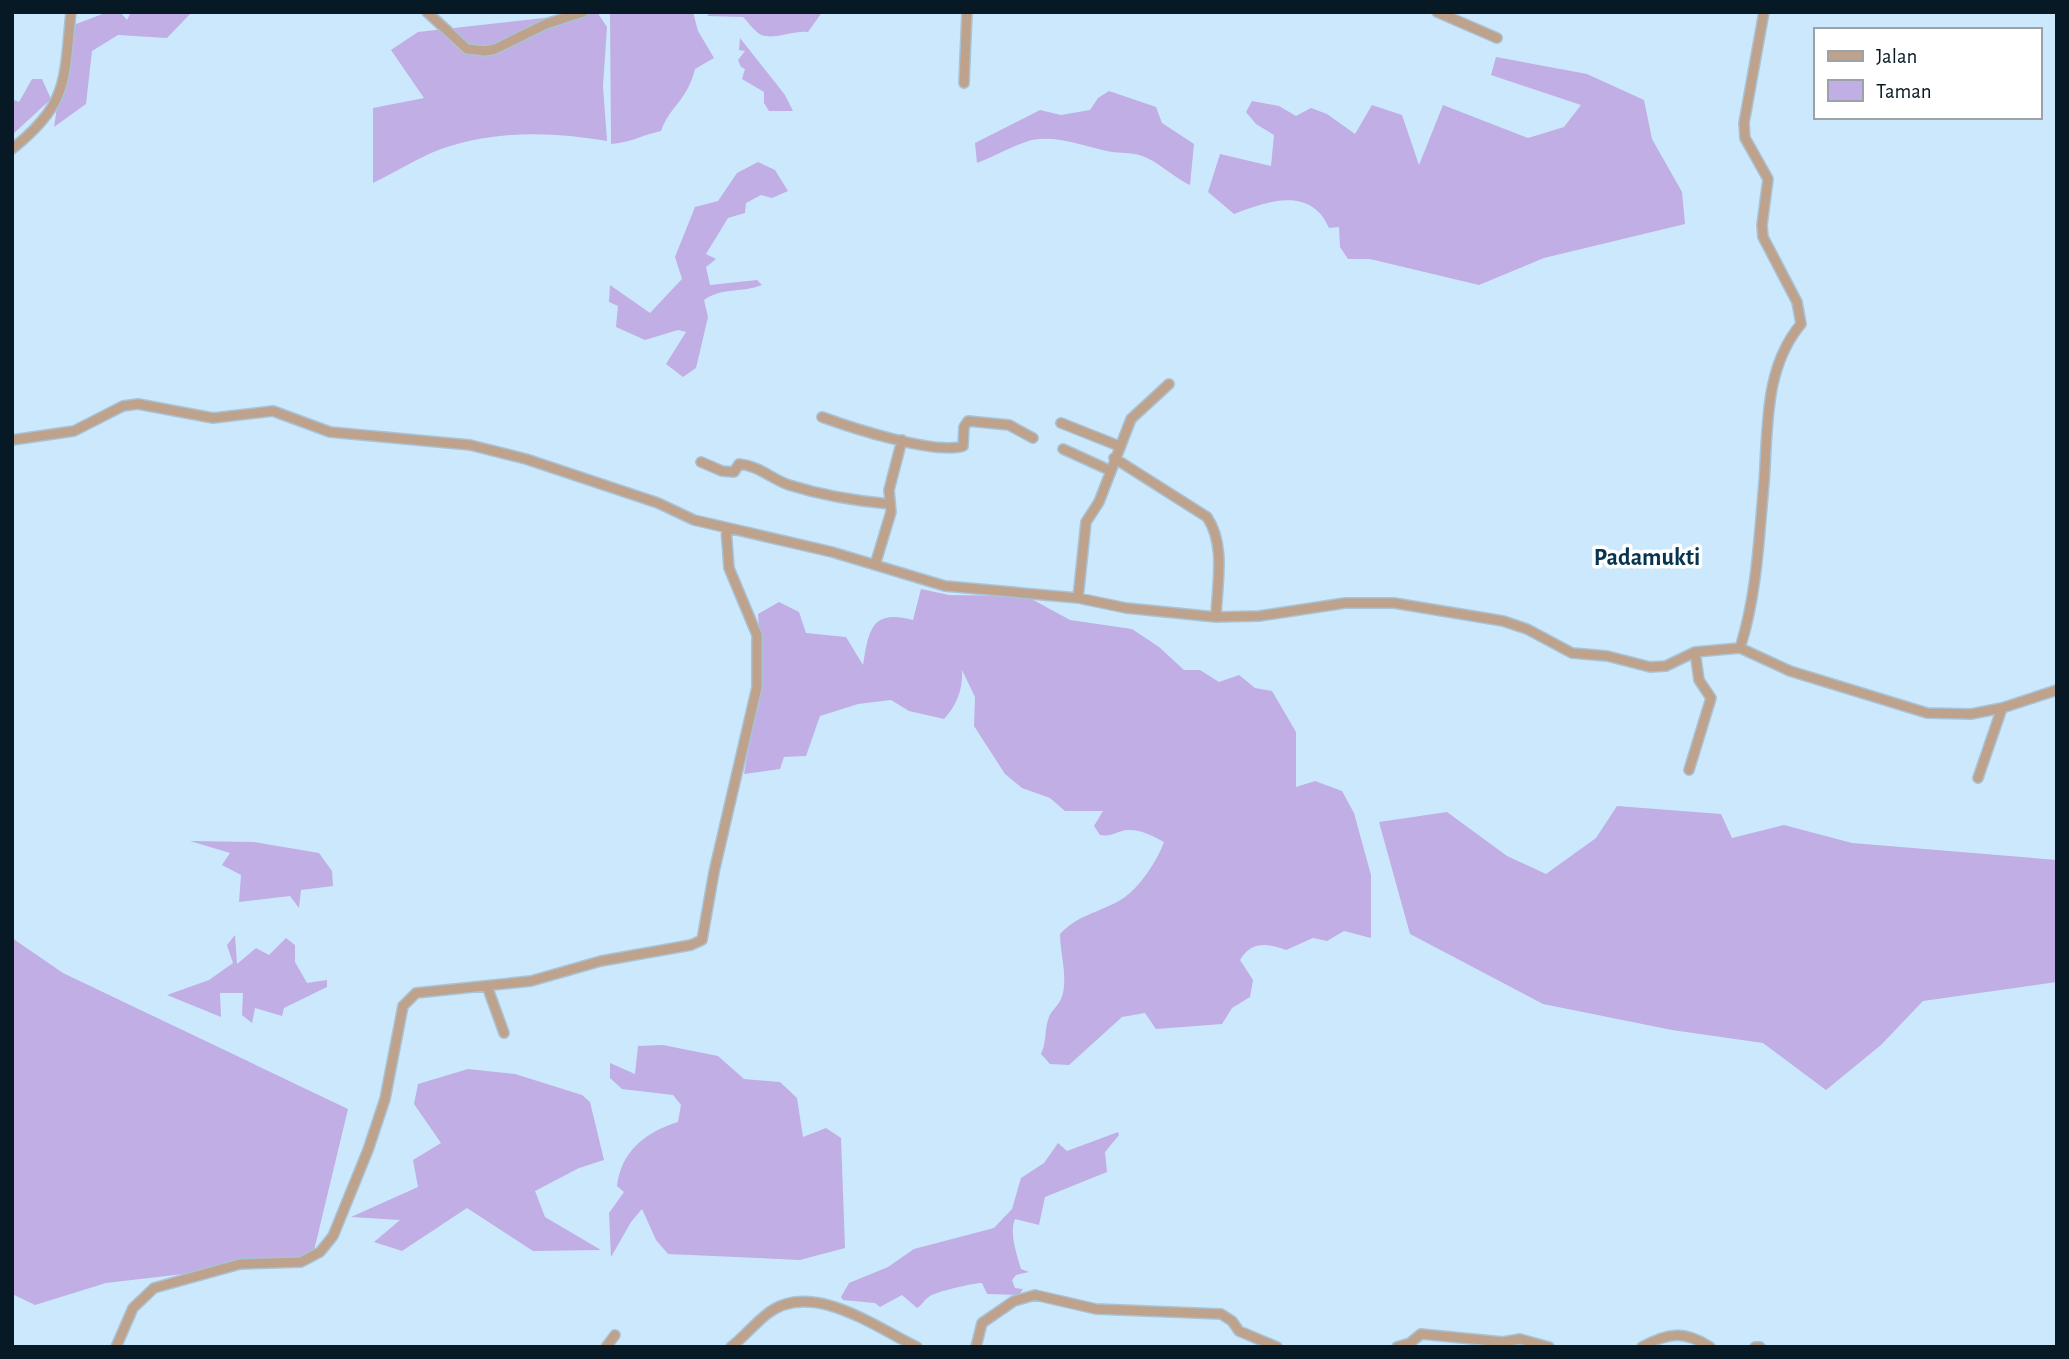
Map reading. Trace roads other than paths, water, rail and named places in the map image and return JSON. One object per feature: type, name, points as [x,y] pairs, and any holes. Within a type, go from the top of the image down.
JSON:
[{"type":"street","points":[[12,149],[36,130],[53,109],[65,82],[71,12]]},
{"type":"street","points":[[427,12],[467,49],[485,51],[495,49],[546,24],[583,12]]},
{"type":"street","points":[[964,83],[967,12]]},
{"type":"street","points":[[1437,12],[1497,38]]},
{"type":"street","points":[[1740,648],[1750,611],[1770,399],[1783,349],[1801,324],[1797,302],[1763,237],[1768,179],[1744,135],[1749,84],[1764,12]]},
{"type":"street","points":[[1078,598],[1086,522],[1103,492],[1109,470],[1132,417],[1169,384]]},
{"type":"street","points":[[12,440],[74,431],[123,406],[138,404],[213,418],[273,411],[330,432],[470,445],[526,459],[658,503],[694,520],[832,552],[945,586],[1078,598],[1126,608],[1216,617],[1259,616],[1354,603],[1394,603],[1503,621],[1527,629],[1572,653],[1607,656],[1650,667],[1666,666],[1695,652],[1740,648],[1790,671],[1908,709],[1960,715],[2002,708],[2057,690]]},
{"type":"street","points":[[822,417],[875,435],[943,449],[964,444],[964,427],[968,421],[1009,425],[1033,438]]},
{"type":"street","points":[[1061,423],[1119,446]]},
{"type":"street","points":[[875,565],[891,512],[889,490],[902,440]]},
{"type":"street","points":[[1063,449],[1109,470]]},
{"type":"street","points":[[1114,458],[1207,517],[1216,530],[1219,549],[1216,617]]},
{"type":"street","points":[[701,462],[734,472],[739,464],[755,466],[786,483],[823,495],[890,504]]},
{"type":"street","points":[[116,1347],[133,1308],[154,1288],[240,1264],[301,1262],[320,1252],[333,1236],[381,1111],[399,1038],[403,1006],[407,999],[416,993],[531,981],[601,961],[691,945],[702,940],[714,872],[757,687],[757,635],[729,568],[726,528]]},
{"type":"street","points":[[1689,770],[1711,700],[1699,680],[1695,652]]},
{"type":"street","points":[[1978,778],[2002,708]]},
{"type":"street","points":[[487,986],[504,1033]]},
{"type":"street","points":[[976,1347],[982,1323],[1014,1301],[1035,1295],[1096,1309],[1221,1314],[1233,1321],[1240,1331],[1277,1347]]},
{"type":"street","points":[[731,1347],[767,1313],[790,1303],[819,1302],[845,1310],[917,1347]]},
{"type":"street","points":[[1397,1347],[1410,1343],[1422,1334],[1503,1342],[1520,1339],[1549,1347]]},
{"type":"street","points":[[606,1347],[615,1335]]},
{"type":"street","points":[[1642,1347],[1661,1337],[1685,1335],[1700,1338],[1710,1347]]},
{"type":"district","name":"Padamukti","points":[[1647,557]]}]
